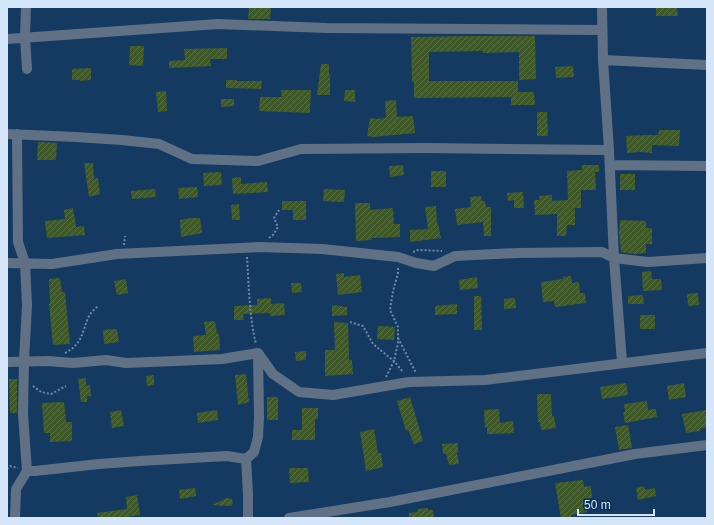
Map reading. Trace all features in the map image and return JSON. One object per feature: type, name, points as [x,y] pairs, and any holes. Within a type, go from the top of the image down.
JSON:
[{"type":"street","points":[[26,7],[25,37],[27,69]]},
{"type":"street","points":[[602,7],[601,30],[610,165],[614,258],[622,362]]},
{"type":"street","points":[[7,39],[218,24],[326,28],[601,30]]},
{"type":"street","points":[[603,60],[707,65]]},
{"type":"street","points":[[15,518],[16,489],[27,471],[23,414],[27,305],[24,263],[18,242],[12,134],[76,137],[159,144],[192,159],[258,161],[301,149],[425,148],[609,150]]},
{"type":"street","points":[[610,165],[707,166]]},
{"type":"street","points":[[7,263],[52,264],[117,254],[259,247],[322,249],[398,257],[416,263],[434,266],[455,256],[517,253],[602,252],[614,258],[648,262],[707,258]]},
{"type":"street","points":[[7,362],[48,361],[73,363],[106,360],[134,363],[222,359],[258,353]]},
{"type":"street","points":[[258,353],[273,374],[299,392],[333,395],[409,382],[485,380],[622,362],[707,353]]},
{"type":"street","points":[[27,471],[35,472],[99,464],[140,461],[226,456],[246,458],[254,452],[258,437],[258,353]]},
{"type":"street","points":[[289,518],[390,502],[635,454],[707,445]]},
{"type":"street","points":[[246,458],[248,518]]},
{"type":"path","points":[[258,353],[254,337],[249,297],[247,256],[259,247],[278,227],[274,218],[279,210]]},
{"type":"path","points":[[378,387],[388,374],[394,360],[398,343],[398,327],[390,310],[398,273],[398,257],[418,250],[441,251],[455,256]]},
{"type":"path","points":[[48,361],[73,349],[82,336],[90,314],[98,306]]},
{"type":"path","points":[[350,322],[362,326],[374,344],[394,360],[402,371],[418,382]]},
{"type":"path","points":[[398,337],[416,372],[418,382]]},
{"type":"path","points":[[24,380],[41,392],[51,394],[66,386]]},
{"type":"building","points":[[249,7],[271,7],[270,19],[248,19]]},
{"type":"building","points":[[656,7],[677,7],[678,16],[656,16]]},
{"type":"building","points":[[535,36],[536,79],[519,80],[519,52],[429,52],[429,81],[518,81],[518,92],[534,92],[535,105],[511,105],[511,97],[414,98],[414,82],[412,82],[411,37]]},
{"type":"building","points":[[130,46],[144,46],[143,66],[129,65]]},
{"type":"building","points":[[227,48],[227,59],[210,59],[211,66],[169,68],[169,61],[185,60],[184,49]]},
{"type":"building","points":[[321,64],[329,64],[330,95],[317,95]]},
{"type":"building","points":[[573,66],[574,77],[556,78],[555,67]]},
{"type":"building","points":[[91,68],[91,80],[72,80],[72,69]]},
{"type":"building","points":[[226,80],[262,81],[261,89],[226,88]]},
{"type":"building","points":[[281,90],[311,90],[310,113],[259,111],[260,97],[282,97]]},
{"type":"building","points":[[345,90],[355,90],[355,102],[344,101]]},
{"type":"building","points":[[166,91],[167,111],[158,112],[156,92]]},
{"type":"building","points":[[221,99],[234,99],[234,106],[221,107]]},
{"type":"building","points":[[396,100],[397,117],[413,116],[415,133],[374,137],[367,136],[370,118],[386,118],[385,101]]},
{"type":"building","points":[[537,112],[547,112],[548,136],[537,136]]},
{"type":"building","points":[[659,130],[680,130],[679,146],[652,145],[652,153],[627,153],[626,136],[658,135]]},
{"type":"building","points":[[38,142],[57,143],[56,160],[37,160]]},
{"type":"building","points":[[84,163],[93,163],[94,179],[98,178],[100,194],[89,197]]},
{"type":"building","points":[[403,165],[404,175],[390,177],[389,166]]},
{"type":"building","points":[[582,165],[599,165],[599,172],[595,172],[596,190],[581,190],[581,208],[575,208],[575,225],[567,225],[566,236],[557,236],[557,214],[535,215],[534,200],[540,200],[539,196],[552,195],[552,201],[568,200],[567,171],[582,170]]},
{"type":"building","points":[[431,171],[446,171],[446,187],[431,187]]},
{"type":"building","points":[[221,172],[222,185],[204,186],[203,173]]},
{"type":"building","points":[[620,174],[635,174],[635,190],[620,190]]},
{"type":"building","points":[[241,177],[241,184],[267,182],[268,192],[233,194],[232,178]]},
{"type":"building","points":[[197,187],[198,197],[179,199],[178,188]]},
{"type":"building","points":[[155,189],[156,197],[132,199],[131,191]]},
{"type":"building","points":[[324,189],[345,190],[344,202],[323,201]]},
{"type":"building","points":[[523,192],[524,208],[514,208],[514,200],[508,201],[507,193]]},
{"type":"building","points":[[481,196],[482,201],[485,201],[486,207],[491,207],[491,236],[484,236],[483,222],[457,225],[455,209],[471,207],[470,197]]},
{"type":"building","points":[[282,201],[306,201],[306,220],[293,220],[293,210],[282,210]]},
{"type":"building","points":[[355,203],[370,203],[370,210],[393,208],[394,224],[400,224],[400,237],[372,238],[372,240],[356,241]]},
{"type":"building","points":[[239,204],[240,220],[232,220],[231,205]]},
{"type":"building","points":[[436,206],[437,224],[441,238],[410,242],[410,230],[428,229],[425,207]]},
{"type":"building","points":[[73,208],[76,227],[84,226],[85,235],[47,238],[45,221],[65,219],[64,210]]},
{"type":"building","points":[[200,218],[202,233],[181,237],[180,220]]},
{"type":"building","points":[[620,220],[646,221],[646,228],[652,228],[652,244],[646,244],[646,253],[635,254],[621,252],[619,233]]},
{"type":"building","points":[[651,271],[652,279],[661,279],[662,290],[643,291],[642,272]]},
{"type":"building","points":[[344,273],[344,277],[360,275],[362,292],[338,295],[336,274]]},
{"type":"building","points":[[571,276],[572,283],[579,282],[580,293],[585,293],[586,303],[555,307],[554,301],[543,302],[541,282],[563,279],[563,277]]},
{"type":"building","points":[[477,277],[478,288],[460,290],[459,280]]},
{"type":"building","points":[[60,278],[62,292],[65,292],[70,344],[53,345],[49,304],[49,279]]},
{"type":"building","points":[[126,279],[128,293],[117,295],[114,281]]},
{"type":"building","points":[[291,283],[301,283],[302,292],[292,293]]},
{"type":"building","points":[[698,293],[699,305],[688,306],[687,294]]},
{"type":"building","points":[[643,295],[644,304],[628,304],[628,296]]},
{"type":"building","points":[[474,296],[481,296],[482,330],[474,330]]},
{"type":"building","points":[[271,298],[271,304],[284,303],[285,315],[270,316],[270,313],[243,314],[244,320],[234,320],[234,306],[257,305],[257,299]]},
{"type":"building","points":[[515,298],[516,308],[504,309],[504,299]]},
{"type":"building","points":[[457,304],[457,314],[435,315],[435,306]]},
{"type":"building","points":[[332,305],[347,307],[347,315],[332,316]]},
{"type":"building","points":[[640,315],[655,315],[655,329],[640,329]]},
{"type":"building","points":[[215,321],[217,334],[219,334],[220,350],[194,352],[193,336],[206,335],[204,322]]},
{"type":"building","points":[[334,322],[348,323],[349,360],[352,360],[353,374],[325,376],[325,350],[335,350]]},
{"type":"building","points":[[378,326],[395,327],[394,340],[377,339]]},
{"type":"building","points":[[117,329],[119,342],[104,344],[103,330]]},
{"type":"building","points":[[306,351],[306,360],[296,361],[295,352]]},
{"type":"building","points":[[246,374],[249,402],[238,405],[235,375]]},
{"type":"building","points":[[154,375],[154,385],[147,386],[146,376]]},
{"type":"building","points":[[86,378],[86,386],[90,385],[91,396],[87,396],[87,402],[81,402],[78,379]]},
{"type":"building","points":[[9,379],[17,379],[17,413],[10,413]]},
{"type":"building","points":[[626,383],[628,395],[602,399],[600,387]]},
{"type":"building","points":[[684,383],[686,397],[669,400],[667,386]]},
{"type":"building","points":[[537,394],[551,394],[552,416],[554,416],[556,428],[541,430],[540,422],[538,422]]},
{"type":"building","points":[[267,397],[278,397],[278,420],[267,420]]},
{"type":"building","points":[[410,397],[423,441],[414,444],[408,430],[406,431],[397,401]]},
{"type":"building","points":[[647,401],[648,410],[656,409],[657,417],[625,423],[623,412],[625,412],[624,404]]},
{"type":"building","points":[[64,402],[66,422],[72,422],[72,441],[50,442],[50,433],[44,433],[42,403]]},
{"type":"building","points":[[302,408],[318,408],[318,419],[315,419],[315,440],[292,440],[292,430],[302,430]]},
{"type":"building","points":[[499,409],[500,423],[513,421],[514,433],[487,434],[484,410]]},
{"type":"building","points":[[121,410],[124,426],[112,428],[110,412]]},
{"type":"building","points":[[217,410],[218,420],[198,423],[197,413]]},
{"type":"building","points":[[707,410],[707,427],[700,429],[700,431],[686,433],[682,414]]},
{"type":"building","points":[[628,425],[632,448],[619,450],[615,427]]},
{"type":"building","points":[[374,429],[378,453],[381,453],[383,467],[366,471],[360,432]]},
{"type":"building","points":[[458,443],[457,453],[459,464],[449,465],[446,454],[443,454],[442,444]]},
{"type":"building","points":[[289,468],[308,468],[309,482],[290,483]]},
{"type":"building","points":[[583,480],[584,487],[591,486],[592,498],[585,499],[587,512],[571,515],[572,518],[561,518],[555,483]]},
{"type":"building","points":[[644,486],[645,490],[655,488],[656,496],[638,500],[636,488]]},
{"type":"building","points":[[195,488],[196,496],[180,499],[179,490]]},
{"type":"building","points":[[137,495],[140,515],[119,518],[98,518],[97,513],[127,509],[126,497]]},
{"type":"building","points":[[227,498],[232,499],[233,504],[231,506],[212,505]]},
{"type":"building","points":[[428,508],[428,510],[433,510],[434,518],[409,518],[409,513],[418,512],[417,509]]}]
